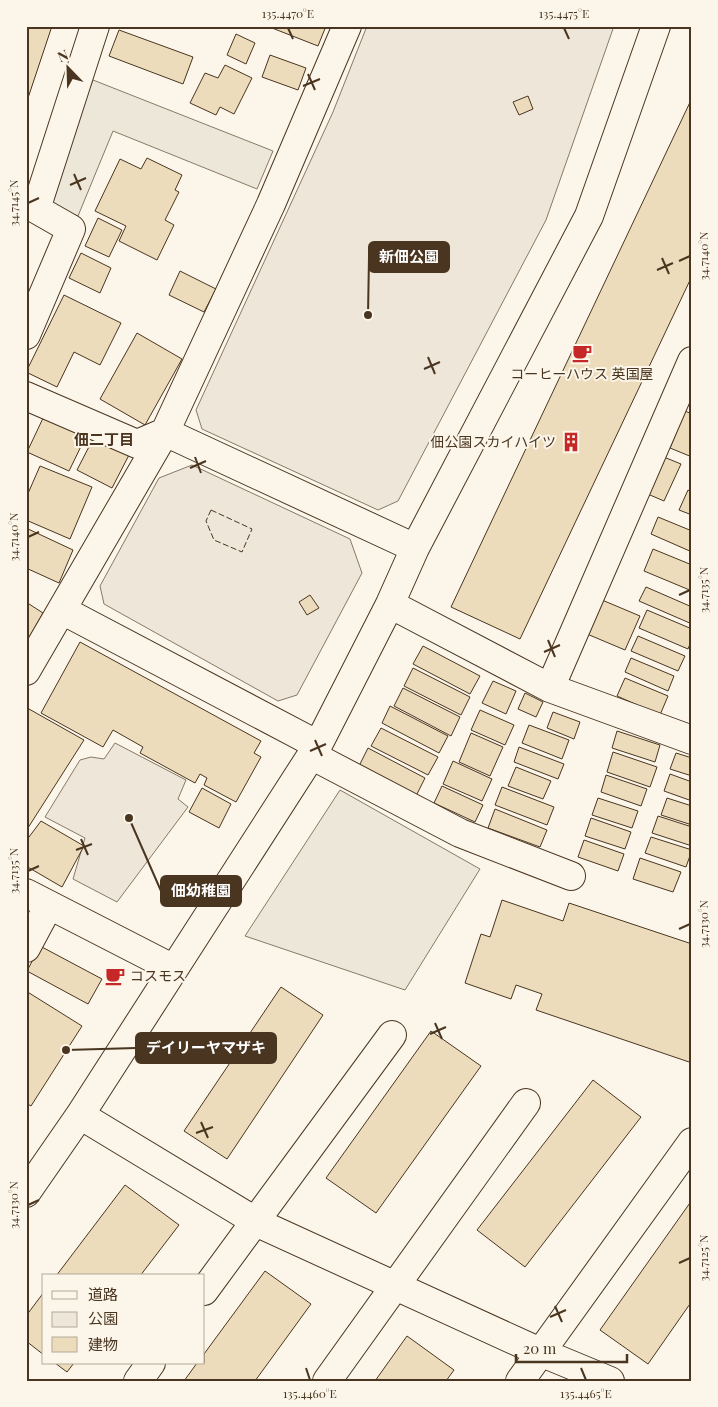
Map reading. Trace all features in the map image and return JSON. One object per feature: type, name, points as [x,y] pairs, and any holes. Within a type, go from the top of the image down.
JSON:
[{"type":"street","points":[[26,335],[71,228],[36,209],[95,26]]},
{"type":"street","points":[[26,671],[165,432],[271,204],[347,26]]},
{"type":"street","points":[[26,1193],[80,1115],[314,750],[390,604],[415,548],[589,216],[656,26]]},
{"type":"street","points":[[550,688],[692,361]]},
{"type":"street","points":[[29,404],[137,444],[165,432],[415,548]]},
{"type":"street","points":[[390,604],[550,688],[692,740]]},
{"type":"street","points":[[62,610],[460,832],[571,876]]},
{"type":"street","points":[[26,948],[38,899],[174,969]]},
{"type":"street","points":[[205,1290],[392,1035]]},
{"type":"street","points":[[327,1381],[526,1103]]},
{"type":"street","points":[[80,1115],[260,1224],[540,1352],[610,1381]]},
{"type":"street","points":[[520,1381],[692,1142]]},
{"type":"street","points":[[138,1381],[150,1364]]},
{"type":"green space","points":[[367,26],[614,26],[546,220],[398,501],[378,510],[202,429],[196,410],[333,112]]},
{"type":"green space","points":[[192,465],[350,539],[362,573],[297,695],[278,701],[104,604],[100,586],[159,478]]},
{"type":"green space","points":[[115,743],[186,780],[178,799],[188,807],[117,902],[73,879],[85,838],[45,817],[80,760],[91,757],[104,759]]},
{"type":"shaded area","points":[[93,80],[273,151],[257,189],[113,131],[78,216],[43,202]]},
{"type":"shaded area","points":[[340,790],[480,869],[405,990],[245,936]]},
{"type":"building","points":[[26,26],[52,26],[26,104]]},
{"type":"building","points":[[272,26],[326,26],[318,46],[272,28]]},
{"type":"building","points":[[119,30],[193,57],[183,84],[109,56]]},
{"type":"building","points":[[236,34],[255,43],[246,64],[227,55]]},
{"type":"building","points":[[270,55],[306,68],[298,90],[262,77]]},
{"type":"building","points":[[225,65],[252,78],[234,114],[220,107],[216,115],[190,103],[205,73],[218,78]]},
{"type":"building","points":[[528,96],[533,109],[519,115],[513,102]]},
{"type":"building","name":"佃公園スカイハイツ","points":[[692,98],[692,276],[520,639],[451,607]]},
{"type":"building","points":[[147,158],[182,175],[175,190],[179,192],[165,220],[174,225],[157,260],[119,241],[126,226],[95,211],[120,159],[141,169]]},
{"type":"building","points":[[98,218],[122,230],[109,257],[85,246]]},
{"type":"building","points":[[81,253],[111,268],[100,293],[69,278]]},
{"type":"building","points":[[180,271],[216,289],[204,312],[169,295]]},
{"type":"building","points":[[64,295],[121,323],[100,365],[74,352],[57,387],[26,372]]},
{"type":"building","points":[[137,333],[182,359],[145,425],[100,399]]},
{"type":"building","points":[[685,411],[692,414],[692,457],[670,448]]},
{"type":"building","points":[[45,414],[87,434],[69,471],[27,452]]},
{"type":"building","points":[[94,437],[129,455],[112,488],[77,470]]},
{"type":"building","points":[[659,455],[681,464],[664,501],[643,492]]},
{"type":"building","points":[[40,466],[92,487],[70,539],[26,520],[26,498]]},
{"type":"building","points":[[688,490],[692,492],[692,515],[679,510]]},
{"type":"building","points":[[658,517],[692,531],[692,552],[651,534]]},
{"type":"building","points":[[26,528],[73,550],[59,583],[26,568]]},
{"type":"building","points":[[653,549],[692,565],[692,591],[644,571]]},
{"type":"building","points":[[646,587],[692,607],[692,624],[639,601]]},
{"type":"building","points":[[310,595],[319,608],[307,615],[299,602]]},
{"type":"building","points":[[602,600],[640,616],[625,650],[587,634]]},
{"type":"building","points":[[26,602],[43,613],[26,643]]},
{"type":"building","points":[[647,610],[692,629],[692,639],[688,649],[639,628]]},
{"type":"building","points":[[638,636],[685,656],[678,671],[631,651]]},
{"type":"building","points":[[80,642],[261,741],[254,753],[261,757],[236,802],[204,785],[207,778],[200,774],[195,783],[140,753],[143,747],[113,730],[103,747],[41,713]]},
{"type":"building","points":[[423,646],[480,676],[470,694],[413,664]]},
{"type":"building","points":[[631,658],[674,676],[668,691],[625,672]]},
{"type":"building","points":[[413,668],[470,697],[461,715],[404,686]]},
{"type":"building","points":[[625,678],[668,696],[660,715],[617,696]]},
{"type":"building","points":[[493,681],[516,691],[506,714],[482,703]]},
{"type":"building","points":[[403,688],[460,717],[451,736],[394,706]]},
{"type":"building","points":[[525,693],[543,702],[536,717],[518,709]]},
{"type":"building","points":[[390,706],[448,736],[439,753],[382,723]]},
{"type":"building","points":[[29,709],[84,740],[26,831],[26,714]]},
{"type":"building","points":[[480,710],[514,725],[505,745],[471,730]]},
{"type":"building","points":[[553,712],[580,722],[574,739],[547,728]]},
{"type":"building","points":[[529,725],[569,740],[562,759],[522,743]]},
{"type":"building","points":[[381,728],[438,757],[428,775],[371,746]]},
{"type":"building","points":[[617,731],[660,745],[655,762],[612,748]]},
{"type":"building","points":[[471,733],[503,747],[490,776],[459,762]]},
{"type":"building","points":[[519,747],[564,764],[558,779],[514,762]]},
{"type":"building","points":[[368,748],[425,778],[416,796],[359,766]]},
{"type":"building","points":[[613,752],[657,767],[650,787],[607,772]]},
{"type":"building","points":[[676,753],[692,758],[692,776],[670,769]]},
{"type":"building","points":[[453,761],[492,779],[482,801],[443,784]]},
{"type":"building","points":[[516,767],[551,781],[543,799],[508,786]]},
{"type":"building","points":[[670,774],[692,782],[692,801],[664,791]]},
{"type":"building","points":[[606,775],[647,789],[641,806],[601,792]]},
{"type":"building","points":[[442,786],[483,805],[475,822],[434,803]]},
{"type":"building","points":[[502,787],[554,807],[547,825],[495,805]]},
{"type":"building","points":[[202,788],[231,804],[219,828],[189,812]]},
{"type":"building","points":[[598,798],[638,811],[632,828],[592,815]]},
{"type":"building","points":[[667,798],[692,806],[692,825],[661,815]]},
{"type":"building","points":[[495,809],[547,830],[540,847],[488,828]]},
{"type":"building","points":[[658,816],[692,827],[692,846],[652,833]]},
{"type":"building","points":[[591,818],[631,832],[625,849],[585,836]]},
{"type":"building","points":[[41,821],[84,846],[62,887],[26,866],[26,841]]},
{"type":"building","points":[[651,837],[692,850],[686,867],[645,853]]},
{"type":"building","points":[[584,840],[624,854],[618,871],[578,857]]},
{"type":"building","points":[[640,858],[681,872],[673,892],[633,879]]},
{"type":"building","points":[[502,900],[563,921],[569,903],[692,944],[692,1063],[536,1010],[542,994],[516,985],[511,999],[465,983],[481,934],[490,937]]},
{"type":"building","points":[[40,946],[102,979],[88,1004],[27,971]]},
{"type":"building","points":[[281,987],[323,1015],[227,1159],[184,1131]]},
{"type":"building","points":[[26,991],[82,1026],[31,1106],[26,1103]]},
{"type":"building","points":[[431,1031],[481,1066],[376,1213],[326,1178]]},
{"type":"building","points":[[593,1080],[641,1117],[525,1267],[477,1230]]},
{"type":"building","points":[[125,1185],[179,1225],[142,1274],[58,1274]]},
{"type":"building","points":[[692,1200],[692,1301],[648,1364],[600,1330]]},
{"type":"building","points":[[265,1271],[311,1304],[255,1381],[184,1381],[196,1364],[205,1364],[205,1353]]},
{"type":"building","points":[[42,1295],[42,1353],[26,1341],[26,1316]]},
{"type":"building","points":[[407,1336],[454,1370],[446,1381],[375,1381]]},
{"type":"building","points":[[56,1364],[73,1364],[67,1372]]},
{"type":"fence","points":[[211,510],[252,529],[242,552],[214,540],[206,521],[211,510]]},
{"type":"place","name":"新佃公園","points":[[368,315]]},
{"type":"place","name":"コーヒーハウス 英国屋","points":[[582,353]]},
{"type":"place","name":"佃公園スカイハイツ","points":[[571,442]]},
{"type":"place","name":"佃幼稚園","points":[[129,818]]},
{"type":"place","name":"コスモス","points":[[115,976]]},
{"type":"place","name":"デイリーヤマザキ","points":[[66,1050]]},
{"type":"district","name":"佃二丁目","points":[[104,440]]}]
